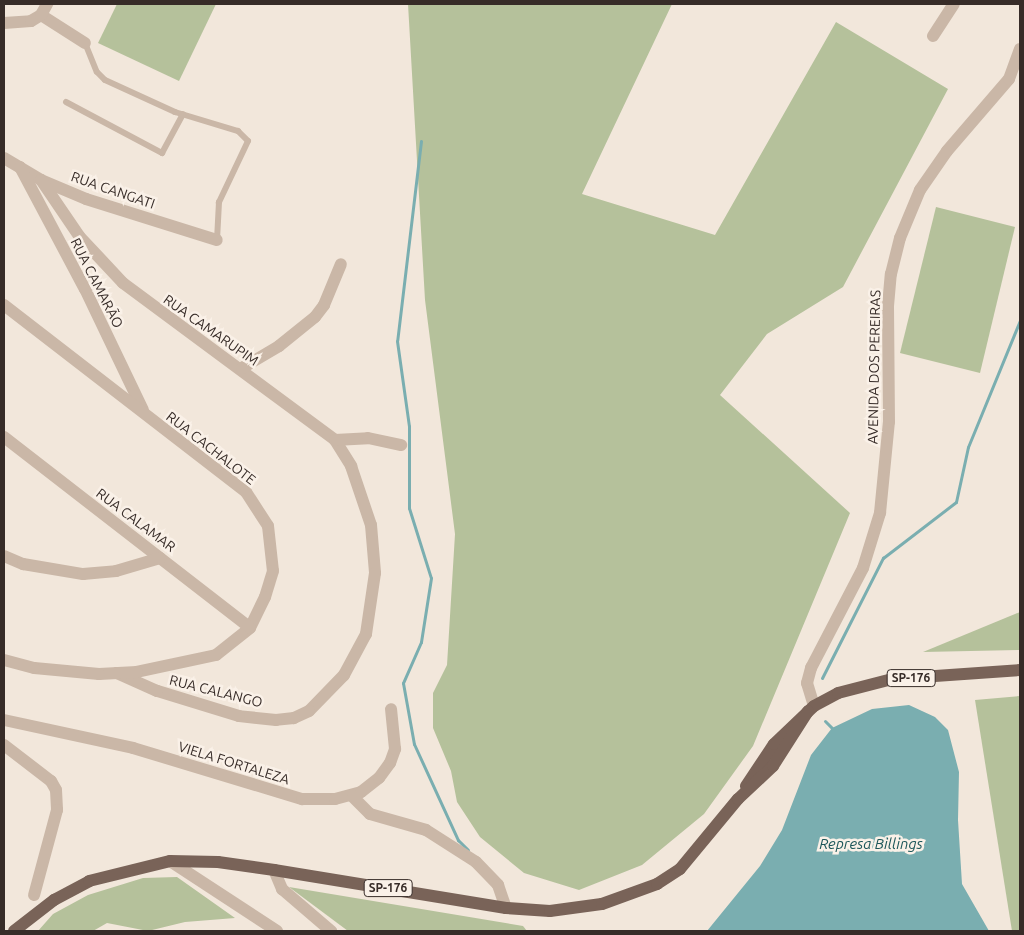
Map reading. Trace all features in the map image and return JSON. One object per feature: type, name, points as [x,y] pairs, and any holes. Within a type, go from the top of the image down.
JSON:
[{"type":"main road","name":"SP-176","points":[[14,931],[54,900],[89,881],[170,861],[218,862],[506,908],[574,909],[602,904],[657,884],[680,869],[738,799],[773,766],[811,709],[869,683],[1020,670]]},
{"type":"street","points":[[933,36],[954,4]]},
{"type":"street","points":[[4,23],[31,21],[44,9],[85,43]]},
{"type":"street","name":"AVENIDA DOS PEREIRAS","points":[[811,709],[807,683],[811,668],[863,568],[880,513],[889,422],[888,306],[891,274],[900,238],[920,190],[947,152],[1009,78],[1020,49]]},
{"type":"street","name":"RUA CANGATI","points":[[4,158],[41,180],[86,198],[217,240]]},
{"type":"street","name":"RUA CAMARÃO","points":[[20,167],[85,289],[144,414]]},
{"type":"street","name":"RUA CAMARUPIM","points":[[41,180],[79,236],[123,283],[147,304],[242,368],[334,440]]},
{"type":"street","points":[[242,368],[279,346],[315,317],[324,306],[341,264]]},
{"type":"street","name":"RUA CACHALOTE","points":[[4,305],[144,414],[232,479],[252,500],[268,526],[273,571],[265,598],[250,628],[216,655],[182,665],[117,673],[34,668],[4,660]]},
{"type":"street","name":"RUA CALAMAR","points":[[4,437],[250,628]]},
{"type":"street","points":[[334,440],[368,438],[401,444]]},
{"type":"street","name":"RUA CALANGO","points":[[117,673],[176,698],[239,716],[276,720],[294,718],[324,699],[344,675],[366,634],[376,573],[365,501],[351,466],[334,440]]},
{"type":"street","points":[[4,556],[23,564],[82,574],[116,572],[160,558]]},
{"type":"street","points":[[391,709],[395,749],[390,764],[380,778],[353,797],[370,814],[426,830],[476,862],[498,885],[506,908]]},
{"type":"street","name":"VIELA FORTALEZA","points":[[4,720],[133,748],[302,799],[353,797]]},
{"type":"street","points":[[4,745],[51,781],[56,790],[57,810],[34,895]]},
{"type":"street","points":[[170,861],[277,931]]},
{"type":"street","points":[[274,870],[282,889],[331,931]]},
{"type":"lane","points":[[85,43],[97,72],[105,80],[183,114],[238,131],[248,141],[219,202],[217,240]]},
{"type":"lane","points":[[66,102],[162,152],[183,114]]},
{"type":"green space","points":[[117,4],[216,4],[179,81],[98,43]]},
{"type":"green space","points":[[408,4],[672,4],[582,194],[715,235],[836,22],[948,89],[843,287],[767,334],[720,395],[850,513],[753,746],[704,814],[642,865],[579,890],[524,873],[480,837],[457,802],[451,771],[433,728],[433,693],[447,665],[455,534],[425,300]]},
{"type":"green space","points":[[936,207],[1015,227],[980,373],[900,353]]},
{"type":"green space","points":[[1020,612],[1020,650],[923,652]]},
{"type":"green space","points":[[1020,696],[1020,931],[1012,931],[975,700]]},
{"type":"green space","points":[[177,877],[235,918],[185,922],[148,931],[107,923],[93,931],[38,931],[53,914],[88,895],[143,878]]},
{"type":"green space","points":[[289,887],[523,926],[527,931],[348,931]]},
{"type":"water","name":"Represa Billings","points":[[909,705],[935,717],[948,730],[959,772],[958,820],[962,884],[989,931],[707,931],[760,866],[782,830],[811,755],[832,728],[872,709]]},
{"type":"waterway","points":[[421,141],[397,341],[409,426],[409,508],[431,578],[421,642],[403,683],[414,744],[458,840],[468,850]]},
{"type":"waterway","points":[[822,678],[883,558],[956,502],[968,447],[1020,320]]},
{"type":"waterway","points":[[825,721],[832,728]]}]
